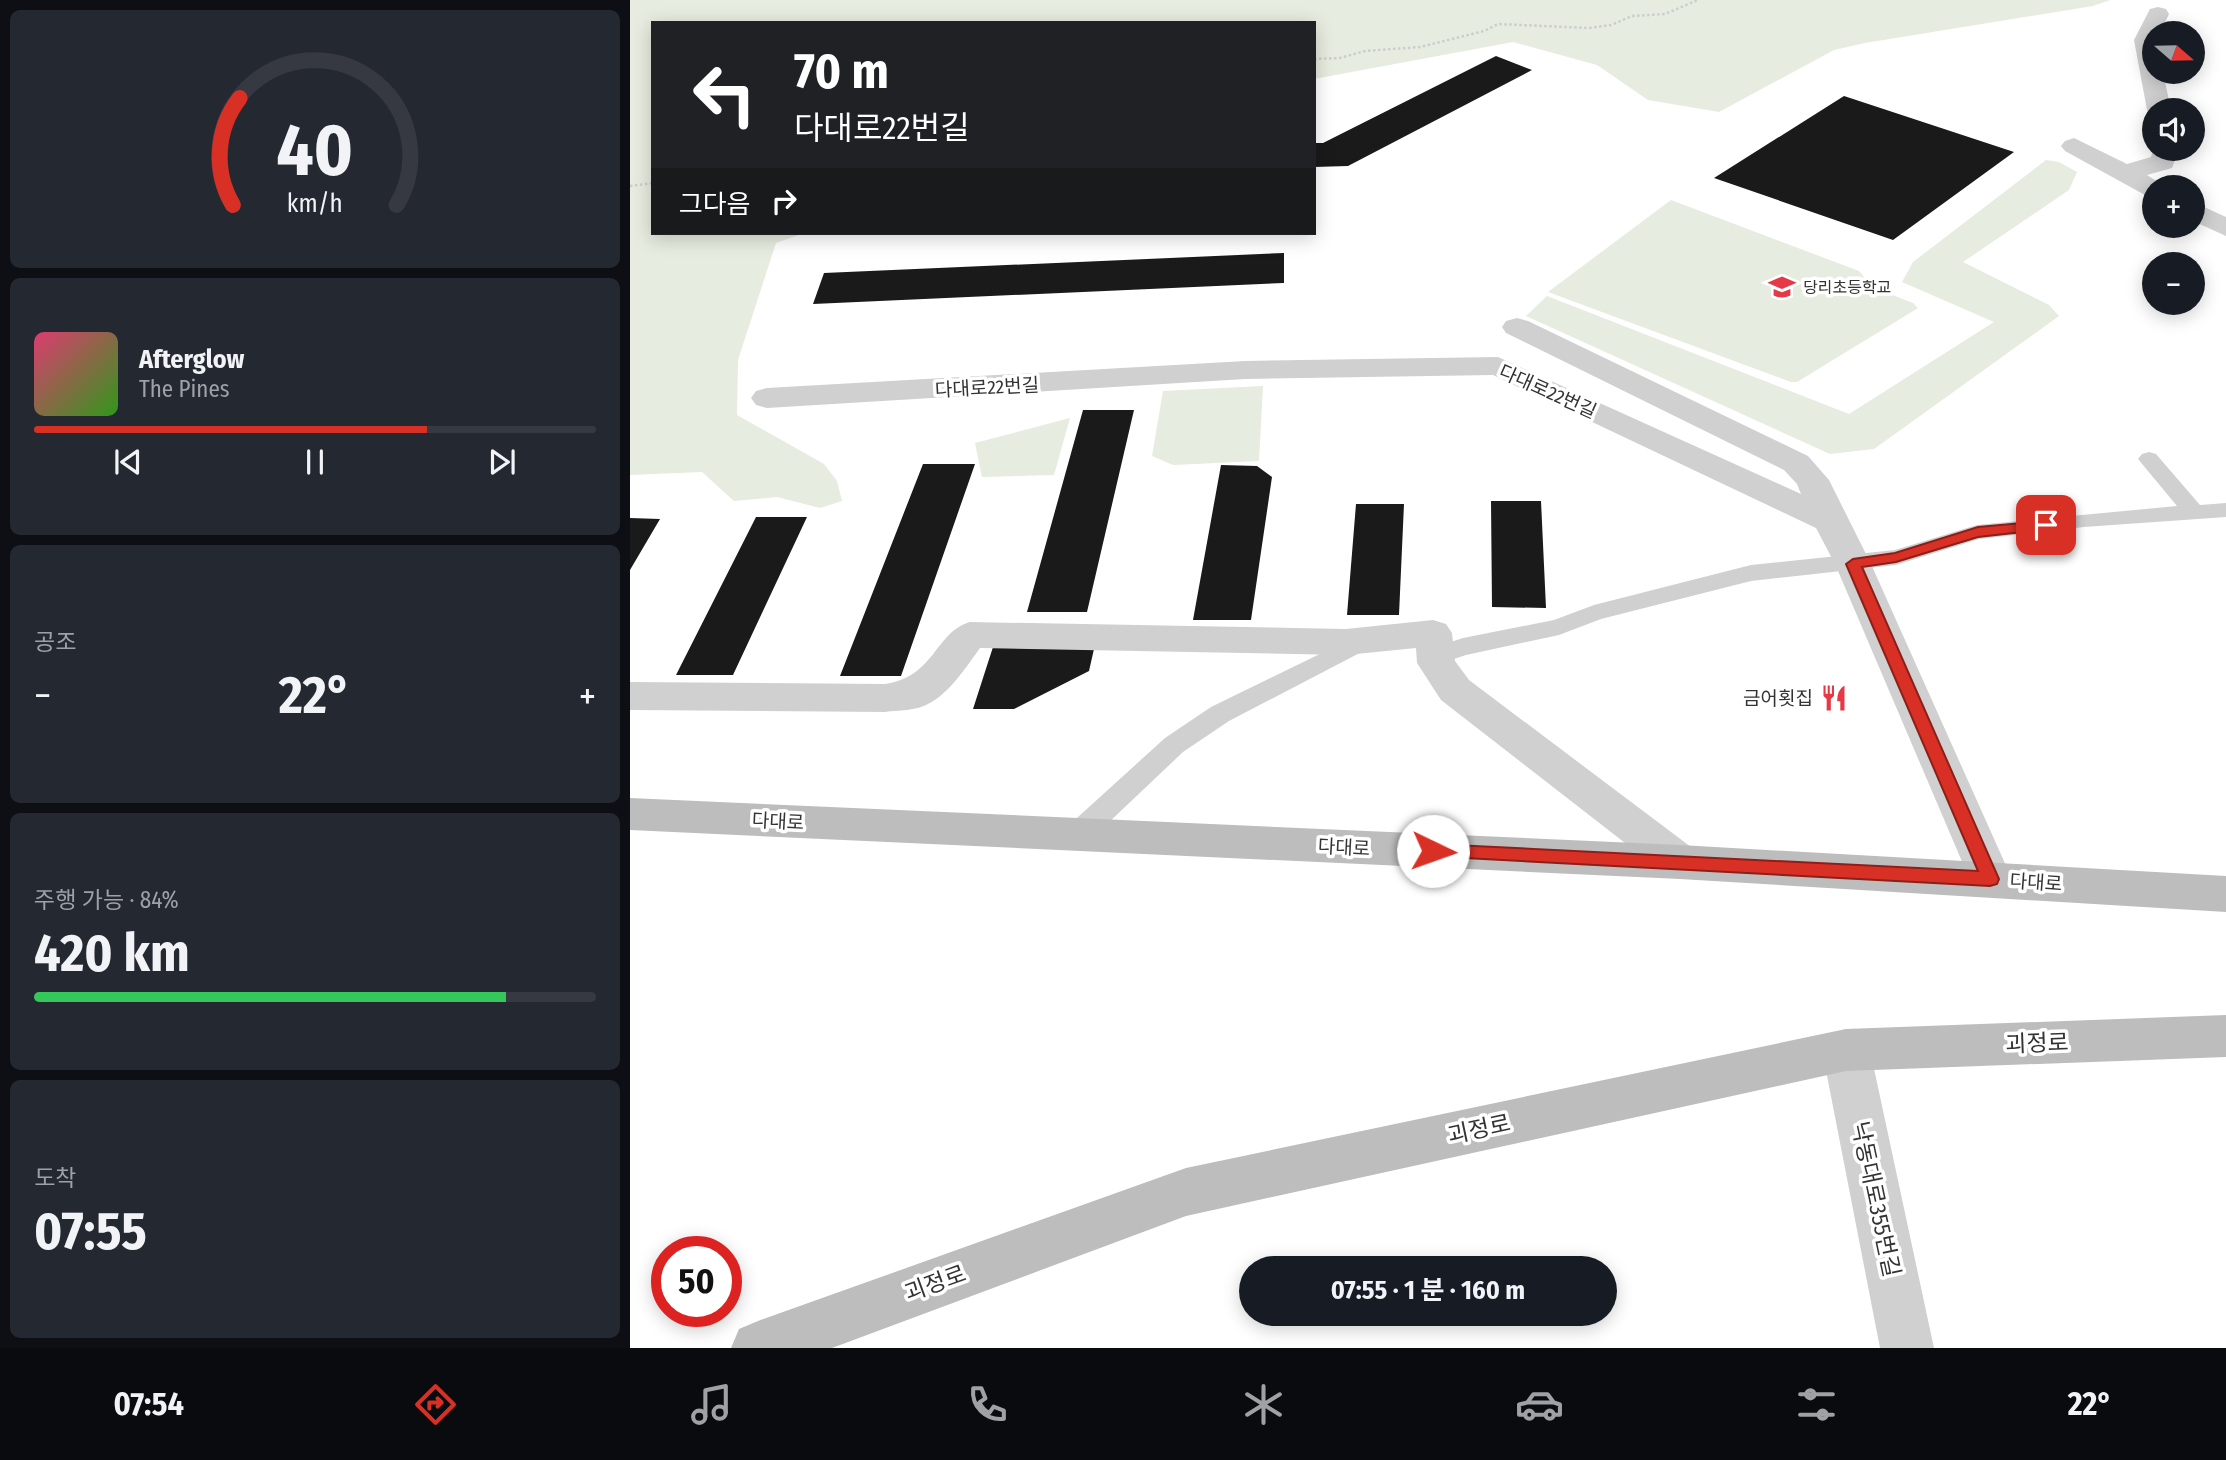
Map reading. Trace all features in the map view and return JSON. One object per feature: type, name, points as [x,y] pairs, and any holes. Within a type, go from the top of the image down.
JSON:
[{"type":"main road","name":"다대로","points":[[630,814],[1680,862],[2226,894]]},
{"type":"main road","name":"괴정로","points":[[758,1348],[1186,1192],[1846,1050],[2226,1036]]},
{"type":"street","points":[[2157,98],[2145,40],[2158,14]]},
{"type":"street","points":[[2074,146],[2142,183]]},
{"type":"street","points":[[2124,173],[2163,161]]},
{"type":"street","points":[[2205,217],[2226,228]]},
{"type":"street","points":[[1517,327],[1796,463],[1812,480],[1853,564],[1990,879]]},
{"type":"street","name":"다대로22번길","points":[[767,398],[1245,370],[1497,366],[1830,521]]},
{"type":"street","points":[[630,696],[885,698],[915,694],[945,668],[970,635],[1346,642],[1433,633],[1436,663],[1455,690],[1680,862]]},
{"type":"street","name":"낙동대로355번길","points":[[1846,1050],[1907,1348]]},
{"type":"lane","points":[[2149,459],[2194,512]]},
{"type":"lane","points":[[1436,656],[1463,647],[1559,627],[1594,613],[1751,573],[1853,564],[1896,557],[1978,532],[2226,510]]},
{"type":"lane","points":[[1077,835],[1174,745],[1220,714],[1366,640]]},
{"type":"path","points":[[1316,59],[1340,58],[1365,51],[1420,47],[1484,31],[1498,24],[1589,28],[1611,25],[1632,16],[1665,14],[1698,0]]},
{"type":"path","points":[[630,186],[651,183]]},
{"type":"shaded area","points":[[630,0],[2110,0],[2093,6],[1834,50],[1719,112],[1648,100],[1597,65],[1513,42],[1316,79],[1316,21],[651,21],[651,235],[798,235],[776,243],[738,360],[737,415],[824,464],[837,481],[842,501],[820,508],[777,497],[734,501],[702,472],[630,475]]},
{"type":"shaded area","points":[[2046,160],[2059,162],[2077,172],[2069,190],[1963,262],[2049,305],[2059,316],[1874,449],[1830,454],[1526,316],[1547,296],[1849,414],[1994,322],[1902,282],[1913,262]]},
{"type":"shaded area","points":[[1671,200],[1859,271],[1864,277],[1858,282],[1913,303],[1918,308],[1797,382],[1791,382],[1548,292]]},
{"type":"shaded area","points":[[1263,386],[1259,461],[1173,465],[1152,456],[1163,391]]},
{"type":"shaded area","points":[[1070,418],[1054,475],[982,477],[975,443]]},
{"type":"building","points":[[1496,56],[1532,70],[1348,166],[1316,167],[1316,143],[1323,143]]},
{"type":"building","points":[[1844,96],[2014,152],[1893,240],[1714,178]]},
{"type":"building","points":[[1284,253],[1284,283],[813,304],[824,273]]},
{"type":"building","points":[[1083,410],[1134,410],[1087,612],[1027,612]]},
{"type":"building","points":[[923,464],[975,464],[901,676],[840,676]]},
{"type":"building","points":[[1221,465],[1257,466],[1272,477],[1251,620],[1193,620]]},
{"type":"building","points":[[1491,501],[1541,501],[1546,608],[1492,607]]},
{"type":"building","points":[[1356,504],[1404,504],[1399,615],[1347,615]]},
{"type":"building","points":[[756,517],[807,517],[733,675],[676,675]]},
{"type":"building","points":[[630,518],[660,519],[630,570]]},
{"type":"building","points":[[993,647],[1094,649],[1089,671],[1014,709],[973,709]]},
{"type":"place","name":"당리초등학교","points":[[1782,287]]},
{"type":"place","name":"금어횟집","points":[[1834,698]]},
{"type":"route","points":[[1433,851],[1990,879],[1853,564],[1896,557],[1978,532],[2046,525]]}]
